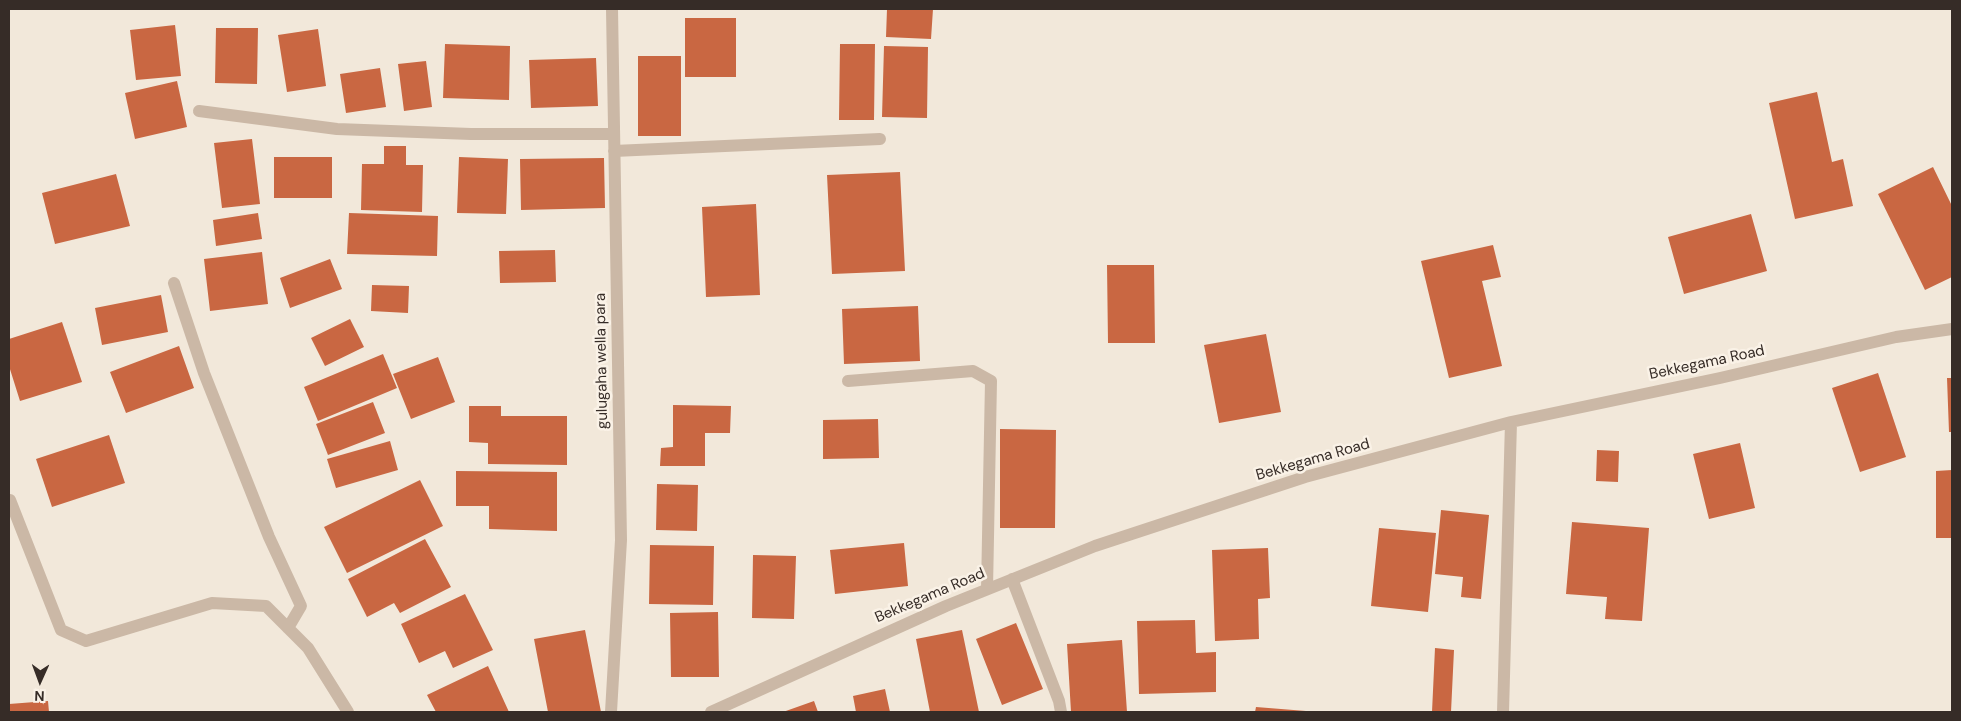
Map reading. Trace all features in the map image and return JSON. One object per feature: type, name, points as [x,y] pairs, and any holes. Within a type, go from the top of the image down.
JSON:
[{"type":"street","name":"gulugaha wella para","points":[[611,712],[621,540],[612,9]]},
{"type":"street","points":[[199,111],[337,129],[471,134],[614,134]]},
{"type":"street","points":[[614,152],[880,139]]},
{"type":"street","points":[[174,282],[204,373],[269,537],[301,606],[288,628]]},
{"type":"street","name":"Bekkegama Road","points":[[711,712],[946,606],[1094,546],[1305,477],[1510,422],[1720,378],[1896,337],[1952,329]]},
{"type":"street","points":[[848,381],[973,371],[990,381],[987,589]]},
{"type":"street","points":[[1502,712],[1510,422]]},
{"type":"street","points":[[10,500],[61,630],[86,641],[212,603],[266,606],[308,648],[348,712]]},
{"type":"street","points":[[1012,579],[1059,701],[1061,712]]},
{"type":"building","points":[[887,9],[933,9],[931,39],[886,37]]},
{"type":"building","points":[[685,18],[736,18],[736,77],[685,77]]},
{"type":"building","points":[[175,25],[181,76],[136,80],[130,30]]},
{"type":"building","points":[[216,28],[258,28],[257,84],[215,83]]},
{"type":"building","points":[[318,29],[326,86],[287,92],[278,35]]},
{"type":"building","points":[[445,44],[510,46],[509,100],[443,98]]},
{"type":"building","points":[[840,44],[875,44],[874,120],[839,120]]},
{"type":"building","points":[[884,46],[928,47],[927,118],[882,117]]},
{"type":"building","points":[[638,56],[681,56],[681,136],[638,136]]},
{"type":"building","points":[[596,58],[598,106],[531,108],[529,60]]},
{"type":"building","points":[[426,61],[432,107],[404,111],[398,64]]},
{"type":"building","points":[[380,68],[386,107],[346,113],[340,74]]},
{"type":"building","points":[[177,81],[187,127],[135,139],[125,93]]},
{"type":"building","points":[[1817,92],[1832,162],[1843,159],[1853,206],[1795,219],[1769,103]]},
{"type":"building","points":[[252,139],[260,204],[222,208],[214,143]]},
{"type":"building","points":[[384,146],[406,146],[406,165],[423,165],[422,212],[361,210],[362,164],[384,164]]},
{"type":"building","points":[[274,157],[332,157],[332,198],[274,198]]},
{"type":"building","points":[[459,157],[508,159],[506,214],[457,213]]},
{"type":"building","points":[[604,158],[605,208],[521,210],[520,159]]},
{"type":"building","points":[[1933,167],[1952,206],[1952,277],[1925,290],[1878,194]]},
{"type":"building","points":[[900,172],[905,271],[832,274],[827,175]]},
{"type":"building","points":[[116,174],[130,226],[55,244],[42,193]]},
{"type":"building","points":[[756,204],[760,295],[706,297],[702,207]]},
{"type":"building","points":[[258,213],[262,239],[216,246],[213,220]]},
{"type":"building","points":[[349,213],[438,216],[437,256],[347,254]]},
{"type":"building","points":[[1751,214],[1767,271],[1684,294],[1668,237]]},
{"type":"building","points":[[1493,245],[1501,277],[1482,281],[1502,366],[1449,378],[1421,261]]},
{"type":"building","points":[[555,250],[556,282],[500,283],[499,251]]},
{"type":"building","points":[[262,252],[268,304],[210,311],[204,259]]},
{"type":"building","points":[[330,259],[342,289],[290,308],[280,278]]},
{"type":"building","points":[[1107,265],[1154,265],[1155,343],[1108,343]]},
{"type":"building","points":[[372,285],[409,286],[408,313],[371,311]]},
{"type":"building","points":[[161,295],[168,332],[102,345],[95,308]]},
{"type":"building","points":[[918,306],[920,361],[844,364],[842,309]]},
{"type":"building","points":[[350,319],[364,347],[325,366],[311,338]]},
{"type":"building","points":[[62,322],[82,382],[20,401],[9,366],[9,339]]},
{"type":"building","points":[[1266,334],[1281,412],[1219,423],[1204,345]]},
{"type":"building","points":[[179,346],[194,388],[126,413],[110,372]]},
{"type":"building","points":[[383,354],[397,388],[318,421],[304,387]]},
{"type":"building","points":[[438,357],[455,402],[411,419],[393,374]]},
{"type":"building","points":[[1878,373],[1906,457],[1860,472],[1832,388]]},
{"type":"building","points":[[1947,378],[1952,378],[1952,432],[1949,432]]},
{"type":"building","points":[[373,402],[385,433],[328,455],[316,424]]},
{"type":"building","points":[[673,405],[731,406],[730,433],[705,433],[705,466],[660,466],[661,448],[673,447]]},
{"type":"building","points":[[469,406],[501,406],[501,416],[567,416],[567,465],[488,464],[488,443],[469,442]]},
{"type":"building","points":[[878,419],[879,458],[823,459],[823,420]]},
{"type":"building","points":[[1000,429],[1056,430],[1055,528],[1000,528]]},
{"type":"building","points":[[109,435],[125,483],[52,507],[36,459]]},
{"type":"building","points":[[390,441],[398,470],[336,488],[327,459]]},
{"type":"building","points":[[1740,443],[1755,508],[1709,519],[1693,454]]},
{"type":"building","points":[[1597,450],[1619,451],[1618,482],[1596,481]]},
{"type":"building","points":[[1952,470],[1952,538],[1936,538],[1936,471]]},
{"type":"building","points":[[456,471],[557,472],[557,531],[489,529],[489,506],[456,506]]},
{"type":"building","points":[[420,480],[443,526],[347,573],[324,527]]},
{"type":"building","points":[[657,484],[698,485],[697,531],[656,530]]},
{"type":"building","points":[[1441,510],[1489,515],[1481,599],[1461,597],[1463,577],[1435,574]]},
{"type":"building","points":[[1572,522],[1649,528],[1642,621],[1605,619],[1607,597],[1566,594]]},
{"type":"building","points":[[1379,528],[1436,533],[1428,612],[1371,606]]},
{"type":"building","points":[[425,539],[451,587],[400,613],[394,603],[367,617],[348,579]]},
{"type":"building","points":[[904,543],[908,586],[835,594],[830,550]]},
{"type":"building","points":[[650,545],[714,546],[713,605],[649,604]]},
{"type":"building","points":[[1268,548],[1270,598],[1258,599],[1259,639],[1215,641],[1212,550]]},
{"type":"building","points":[[753,555],[796,556],[794,619],[752,618]]},
{"type":"building","points":[[465,594],[493,650],[453,668],[445,651],[419,663],[401,624]]},
{"type":"building","points":[[718,612],[719,677],[671,677],[670,613]]},
{"type":"building","points":[[1195,620],[1196,653],[1216,652],[1216,692],[1139,694],[1137,621]]},
{"type":"building","points":[[1016,623],[1043,689],[1002,705],[976,639]]},
{"type":"building","points":[[585,630],[601,712],[548,712],[534,639]]},
{"type":"building","points":[[962,630],[979,712],[930,712],[916,639]]},
{"type":"building","points":[[1122,640],[1127,712],[1071,712],[1067,644]]},
{"type":"building","points":[[1435,648],[1454,650],[1451,712],[1432,712]]},
{"type":"building","points":[[488,666],[509,712],[436,712],[427,695]]},
{"type":"building","points":[[885,689],[890,712],[856,712],[853,696]]},
{"type":"building","points":[[48,701],[49,712],[9,712],[9,704]]},
{"type":"building","points":[[814,701],[818,712],[783,712]]},
{"type":"building","points":[[1256,707],[1306,711],[1306,712],[1255,712]]}]
